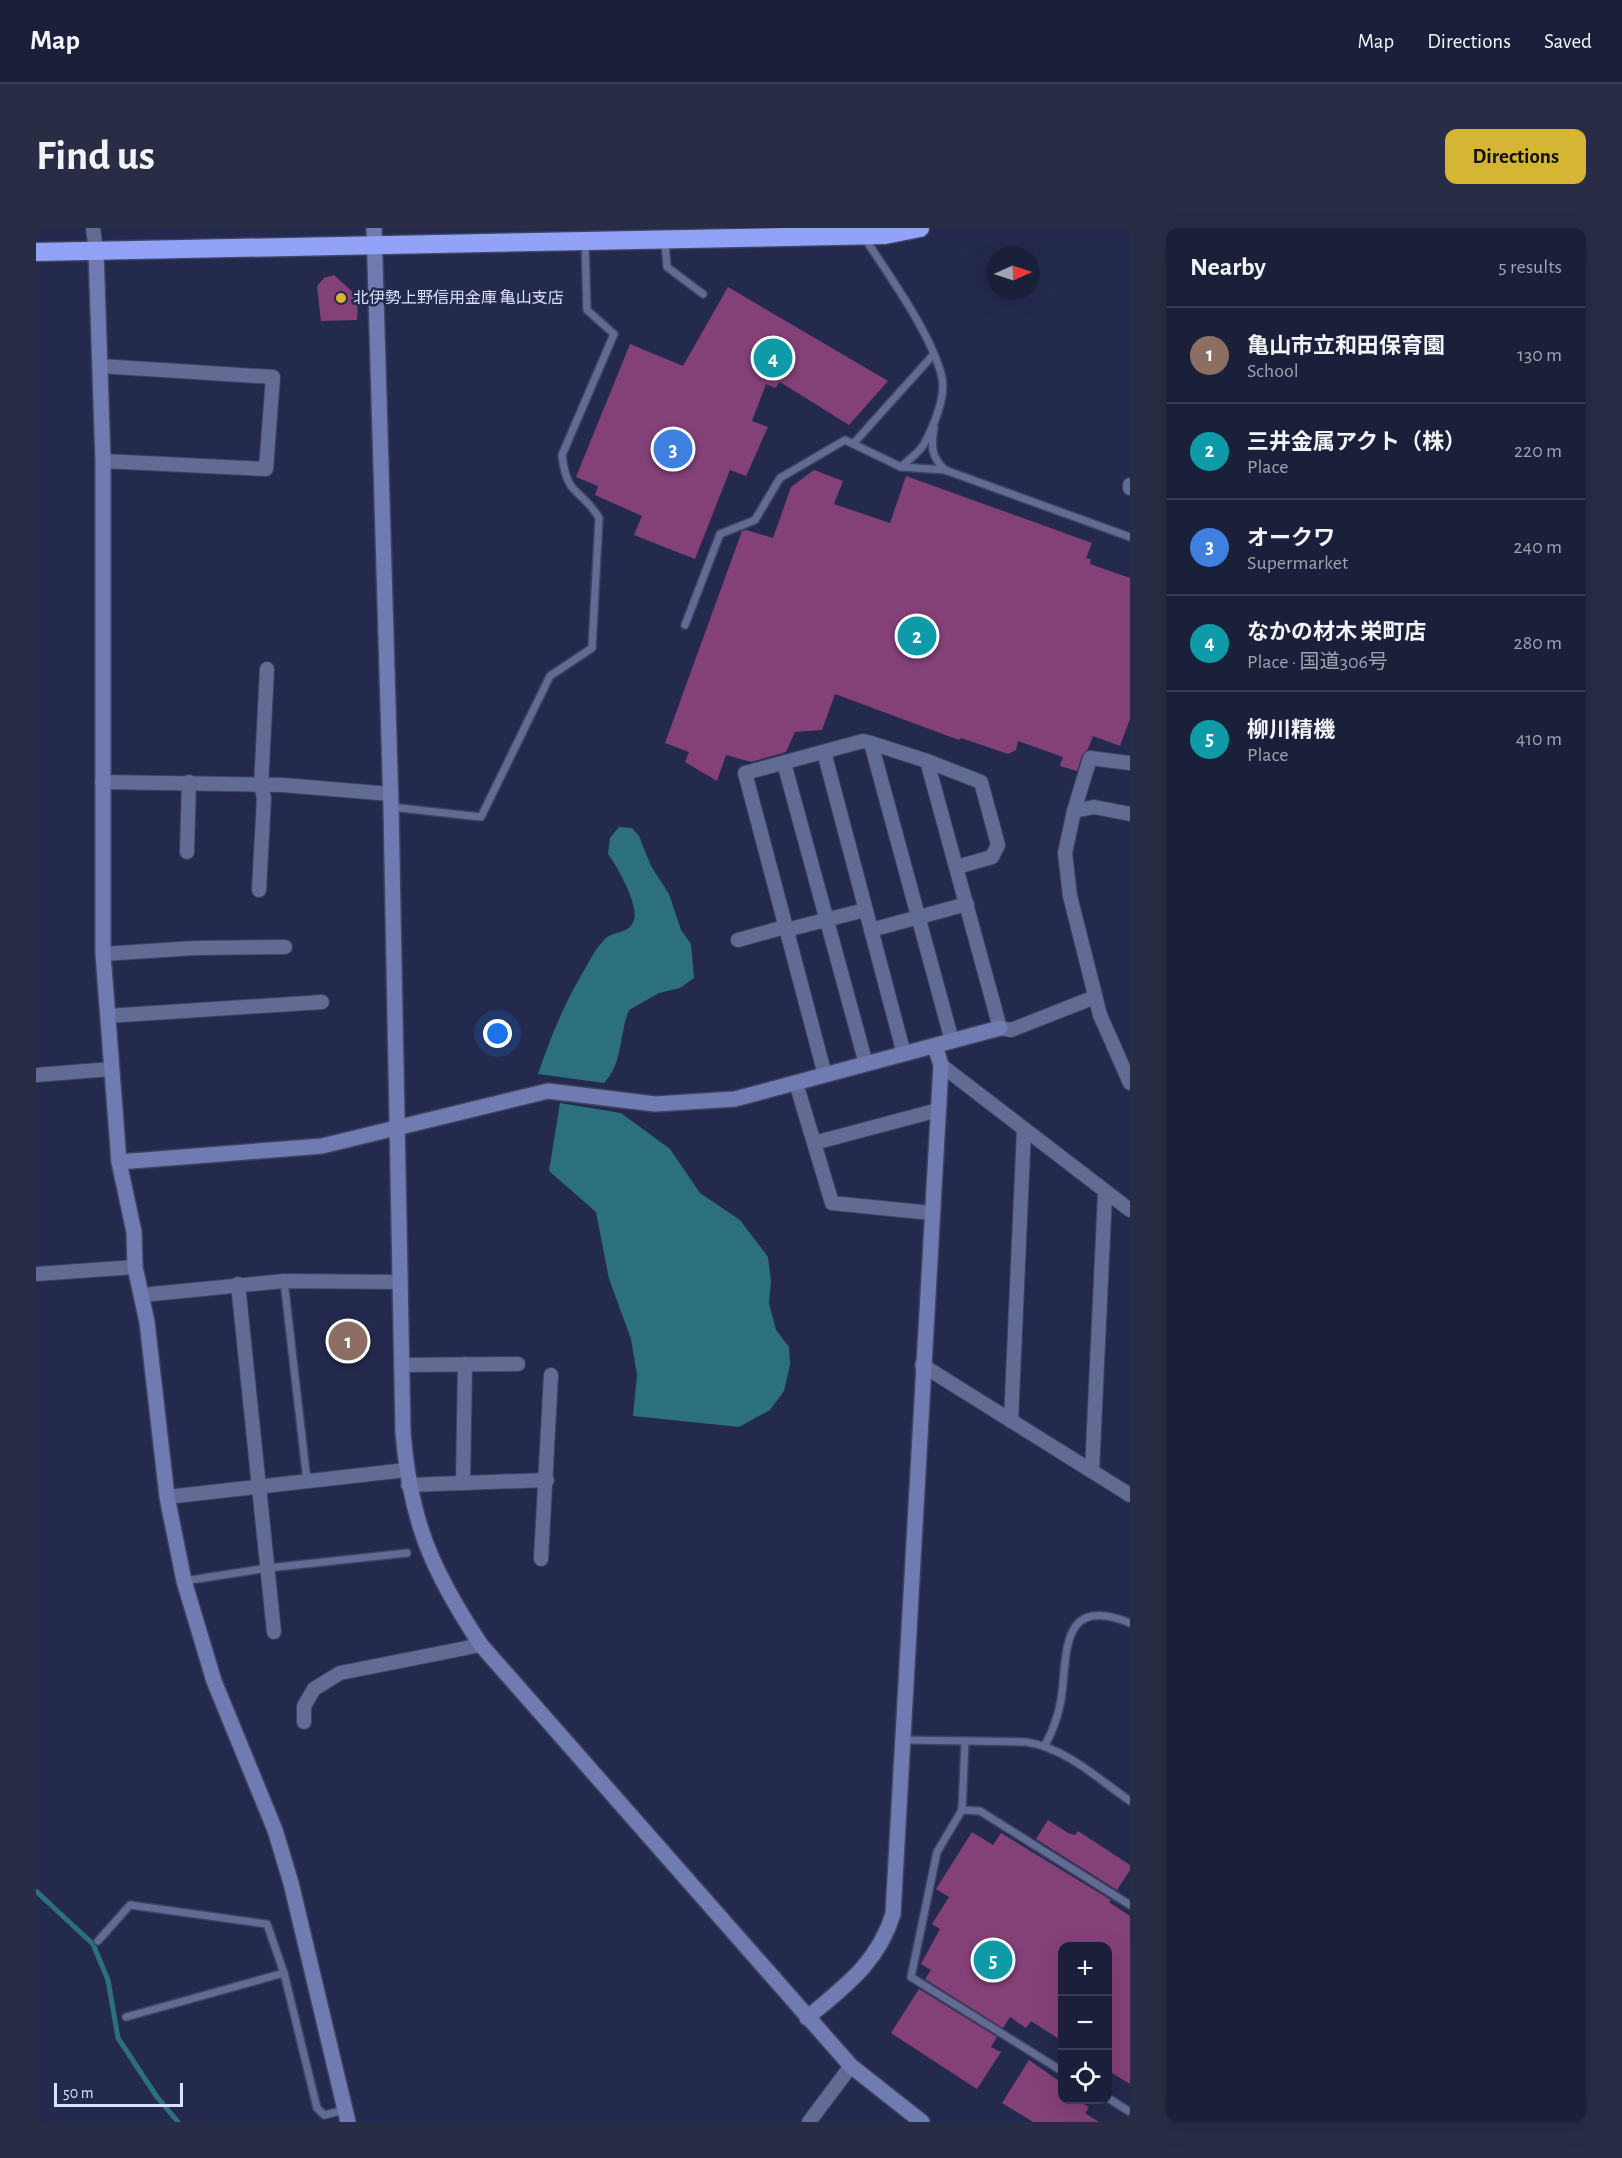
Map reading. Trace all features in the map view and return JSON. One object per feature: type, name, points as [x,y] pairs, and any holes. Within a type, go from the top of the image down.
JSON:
[{"type":"highway","points":[[36,252],[585,243],[862,231],[885,235],[920,228]]},
{"type":"street","points":[[93,228],[96,251],[103,460],[104,954],[119,1162],[134,1232],[135,1267],[142,1295],[167,1497],[184,1581],[214,1681],[275,1830],[347,2116]]},
{"type":"street","points":[[374,228],[391,800],[401,1365],[406,1470],[415,1515],[445,1589],[481,1645],[851,2066],[922,2122]]},
{"type":"street","points":[[100,366],[273,376],[266,469],[103,460]]},
{"type":"street","points":[[260,890],[264,798],[261,786],[267,669]]},
{"type":"street","points":[[825,1075],[745,773],[863,741],[981,782],[998,845],[992,857],[957,867]]},
{"type":"street","points":[[871,743],[952,1041]]},
{"type":"street","points":[[824,752],[904,1054]]},
{"type":"street","points":[[1130,763],[1090,758],[1074,811],[1065,853],[1065,868],[1095,997],[1130,1083]]},
{"type":"street","points":[[927,762],[1000,1028]]},
{"type":"street","points":[[784,763],[866,1064]]},
{"type":"street","points":[[102,782],[283,785],[391,800]]},
{"type":"street","points":[[187,852],[189,782]]},
{"type":"street","points":[[1074,811],[1094,807],[1130,814]]},
{"type":"street","points":[[871,930],[967,904]]},
{"type":"street","points":[[738,940],[865,910]]},
{"type":"street","points":[[104,954],[195,948],[285,947]]},
{"type":"street","points":[[119,1162],[322,1146],[548,1091],[655,1104],[735,1099],[1000,1028],[1011,1030],[1095,997]]},
{"type":"street","points":[[107,1016],[322,1002]]},
{"type":"street","points":[[807,2018],[863,1969],[878,1952],[887,1935],[896,1893],[922,1365],[938,1110],[940,1065],[935,1046]]},
{"type":"street","points":[[940,1065],[1106,1194],[1130,1210]]},
{"type":"street","points":[[36,1075],[111,1069]]},
{"type":"street","points":[[796,1083],[832,1203],[931,1213]]},
{"type":"street","points":[[814,1143],[938,1110]]},
{"type":"street","points":[[1011,1421],[1024,1129]]},
{"type":"street","points":[[1092,1471],[1106,1194]]},
{"type":"street","points":[[36,1274],[135,1267]]},
{"type":"street","points":[[142,1295],[284,1281],[399,1282]]},
{"type":"street","points":[[238,1284],[274,1632]]},
{"type":"street","points":[[463,1481],[465,1364]]},
{"type":"street","points":[[401,1365],[518,1364]]},
{"type":"street","points":[[922,1365],[1130,1495]]},
{"type":"street","points":[[541,1559],[547,1480],[550,1375]]},
{"type":"street","points":[[167,1497],[406,1470]]},
{"type":"street","points":[[408,1485],[463,1481],[547,1480]]},
{"type":"street","points":[[304,1722],[304,1706],[314,1689],[340,1672],[481,1645]]},
{"type":"street","points":[[809,2122],[851,2066]]},
{"type":"lane","points":[[862,231],[906,302],[943,380],[931,444],[935,460],[945,470]]},
{"type":"lane","points":[[665,239],[667,267],[703,294]]},
{"type":"lane","points":[[391,800],[482,818],[550,676],[592,648],[599,518],[572,490],[564,476],[562,455],[614,334],[587,310],[585,243]]},
{"type":"lane","points":[[853,444],[933,355]]},
{"type":"lane","points":[[901,467],[923,446],[939,408]]},
{"type":"lane","points":[[685,625],[720,534],[755,520],[780,478],[845,440],[901,467],[945,470],[1130,537]]},
{"type":"lane","points":[[284,1281],[307,1482]]},
{"type":"lane","points":[[184,1581],[268,1568],[407,1553]]},
{"type":"lane","points":[[1045,1745],[1061,1700],[1065,1649],[1070,1632],[1078,1621],[1087,1618],[1112,1617],[1130,1623]]},
{"type":"lane","points":[[905,1740],[1045,1745],[1075,1762],[1130,1801]]},
{"type":"lane","points":[[965,1741],[962,1810],[937,1852],[911,1977],[1058,2069]]},
{"type":"lane","points":[[962,1810],[980,1811],[1130,1905]]},
{"type":"lane","points":[[98,1941],[130,1905],[267,1924],[284,1973],[317,2108],[324,2115],[347,2116]]},
{"type":"lane","points":[[126,2017],[284,1973]]},
{"type":"lane","points":[[1112,2101],[1130,2112]]},
{"type":"shaded area","points":[[619,827],[632,828],[639,836],[651,866],[669,894],[681,930],[691,944],[694,978],[680,988],[659,993],[629,1010],[615,1067],[604,1083],[538,1074],[552,1035],[592,956],[605,939],[629,928],[634,920],[635,913],[630,896],[622,876],[608,854],[610,838]]},
{"type":"shaded area","points":[[560,1103],[621,1113],[670,1149],[700,1193],[740,1220],[768,1257],[771,1281],[769,1303],[776,1330],[789,1347],[790,1365],[784,1391],[770,1410],[739,1427],[633,1416],[637,1375],[631,1339],[609,1279],[596,1212],[549,1171]]},
{"type":"building","points":[[334,275],[358,297],[357,320],[321,321],[317,286],[324,278]]},
{"type":"building","points":[[728,287],[888,381],[849,425],[780,382],[775,388],[766,384],[752,421],[768,427],[746,476],[730,470],[695,559],[634,535],[642,516],[595,495],[598,486],[576,477],[630,344],[683,366]]},
{"type":"building","points":[[814,470],[843,481],[834,504],[890,523],[906,476],[1092,543],[1086,558],[1091,559],[1090,564],[1130,578],[1130,719],[1120,746],[1093,736],[1088,749],[1082,755],[1077,771],[1060,766],[1063,757],[1018,741],[1016,750],[1008,754],[961,738],[959,740],[835,694],[822,730],[795,732],[786,752],[751,762],[726,755],[717,781],[685,762],[689,752],[665,743],[742,531],[746,530],[773,538],[791,487]]},
{"type":"building","points":[[1048,1820],[1068,1833],[1075,1835],[1078,1831],[1130,1865],[1130,1870],[1117,1890],[1036,1839]]},
{"type":"building","points":[[972,1832],[993,1845],[1001,1833],[1111,1900],[1109,1902],[1130,1916],[1130,2084],[1112,2073],[1112,1942],[1058,1942],[1058,2038],[1031,2021],[1026,2028],[1010,2017],[1003,2028],[925,1979],[931,1970],[921,1964],[940,1929],[932,1924],[949,1897],[936,1889]]},
{"type":"building","points":[[919,1989],[997,2037],[991,2047],[1001,2052],[977,2089],[891,2033]]},
{"type":"building","points":[[1029,2060],[1058,2080],[1058,2104],[1084,2104],[1089,2107],[1085,2113],[1099,2122],[1033,2122],[1002,2103]]},
{"type":"waterway","points":[[36,1891],[93,1944],[108,1980],[118,2038],[157,2097],[178,2122]]},
{"type":"place","name":"北伊勢上野信用金庫 亀山支店","points":[[341,298]]},
{"type":"place","name":"なかの材木 栄町店","points":[[773,358]]},
{"type":"place","name":"オークワ","points":[[673,449]]},
{"type":"place","name":"三井金属アクト（株）","points":[[917,636]]},
{"type":"place","name":"亀山市立和田保育園","points":[[348,1341]]},
{"type":"place","name":"柳川精機","points":[[993,1960]]}]
